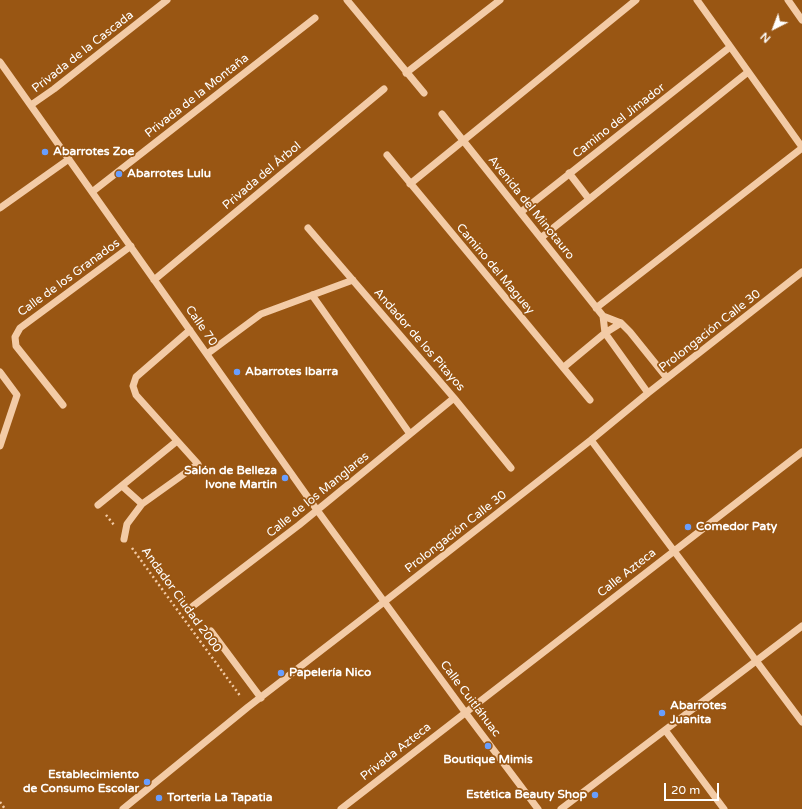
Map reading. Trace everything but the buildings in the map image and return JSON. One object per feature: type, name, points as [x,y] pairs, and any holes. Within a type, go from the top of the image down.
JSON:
[{"type":"street","name":"Privada de la Cascada","points":[[31,106],[167,0]]},
{"type":"street","points":[[347,0],[424,93]]},
{"type":"street","points":[[406,73],[500,0]]},
{"type":"street","points":[[410,184],[636,0]]},
{"type":"street","points":[[596,308],[802,148],[697,0]]},
{"type":"street","points":[[788,0],[802,20]]},
{"type":"street","name":"Privada de la Montaña","points":[[92,192],[315,18]]},
{"type":"street","name":"Camino del Jimador","points":[[520,212],[730,47]]},
{"type":"street","name":"Calle 70","points":[[0,62],[317,510],[384,602]]},
{"type":"street","points":[[542,237],[748,72]]},
{"type":"street","name":"Privada del Árbol","points":[[154,280],[384,89]]},
{"type":"street","name":"Avenida del Minotauro","points":[[442,114],[520,212],[542,237],[596,308],[603,316],[621,323],[667,378]]},
{"type":"street","name":"Camino del Maguey","points":[[387,155],[590,400]]},
{"type":"street","points":[[0,208],[69,159]]},
{"type":"street","points":[[570,174],[589,199]]},
{"type":"street","name":"Andador de los Pitayos","points":[[308,228],[454,398],[511,468]]},
{"type":"street","name":"Calle de los Granados","points":[[63,405],[16,346],[15,337],[20,328],[131,246]]},
{"type":"street","name":"Prolongación Calle 30","points":[[123,809],[248,707],[591,440],[648,393],[802,272]]},
{"type":"street","points":[[207,354],[261,314],[353,280]]},
{"type":"street","points":[[312,295],[410,434]]},
{"type":"street","points":[[603,316],[605,333],[648,393]]},
{"type":"street","points":[[564,367],[605,333],[621,323]]},
{"type":"street","points":[[124,538],[127,524],[142,504],[198,464],[136,395],[133,386],[136,377],[190,330]]},
{"type":"street","points":[[0,372],[17,395],[0,446]]},
{"type":"street","name":"Calle de los Manglares","points":[[193,606],[299,525],[454,398]]},
{"type":"street","points":[[98,505],[177,440]]},
{"type":"street","points":[[591,440],[802,722]]},
{"type":"street","name":"Calle Azteca","points":[[465,712],[802,452]]},
{"type":"street","points":[[122,486],[142,504]]},
{"type":"street","name":"Calle Cuitláhuac","points":[[384,602],[538,809]]},
{"type":"street","points":[[561,809],[802,626]]},
{"type":"street","points":[[211,631],[261,698]]},
{"type":"street","name":"Privada Azteca","points":[[341,809],[465,712]]},
{"type":"street","points":[[665,730],[724,809]]},
{"type":"path","name":"Andador Ciudad 2000","points":[[98,505],[124,538],[248,707]]},
{"type":"path","points":[[0,802],[5,809]]},
{"type":"place","name":"Abarrotes Zoe","points":[[45,152]]},
{"type":"place","name":"Abarrotes Lulu","points":[[119,174]]},
{"type":"place","name":"Abarrotes Ibarra","points":[[237,372]]},
{"type":"place","name":"Salón de Belleza Ivone Martin","points":[[285,478]]},
{"type":"place","name":"Comedor Paty","points":[[688,527]]},
{"type":"place","name":"Papelería Nico","points":[[281,673]]},
{"type":"place","name":"Abarrotes Juanita","points":[[662,713]]},
{"type":"place","name":"Boutique Mimis","points":[[488,746]]},
{"type":"place","name":"Establecimiento de Consumo Escolar","points":[[147,782]]},
{"type":"place","name":"Estética Beauty Shop","points":[[595,795]]},
{"type":"place","name":"Torteria La Tapatia","points":[[159,798]]}]
